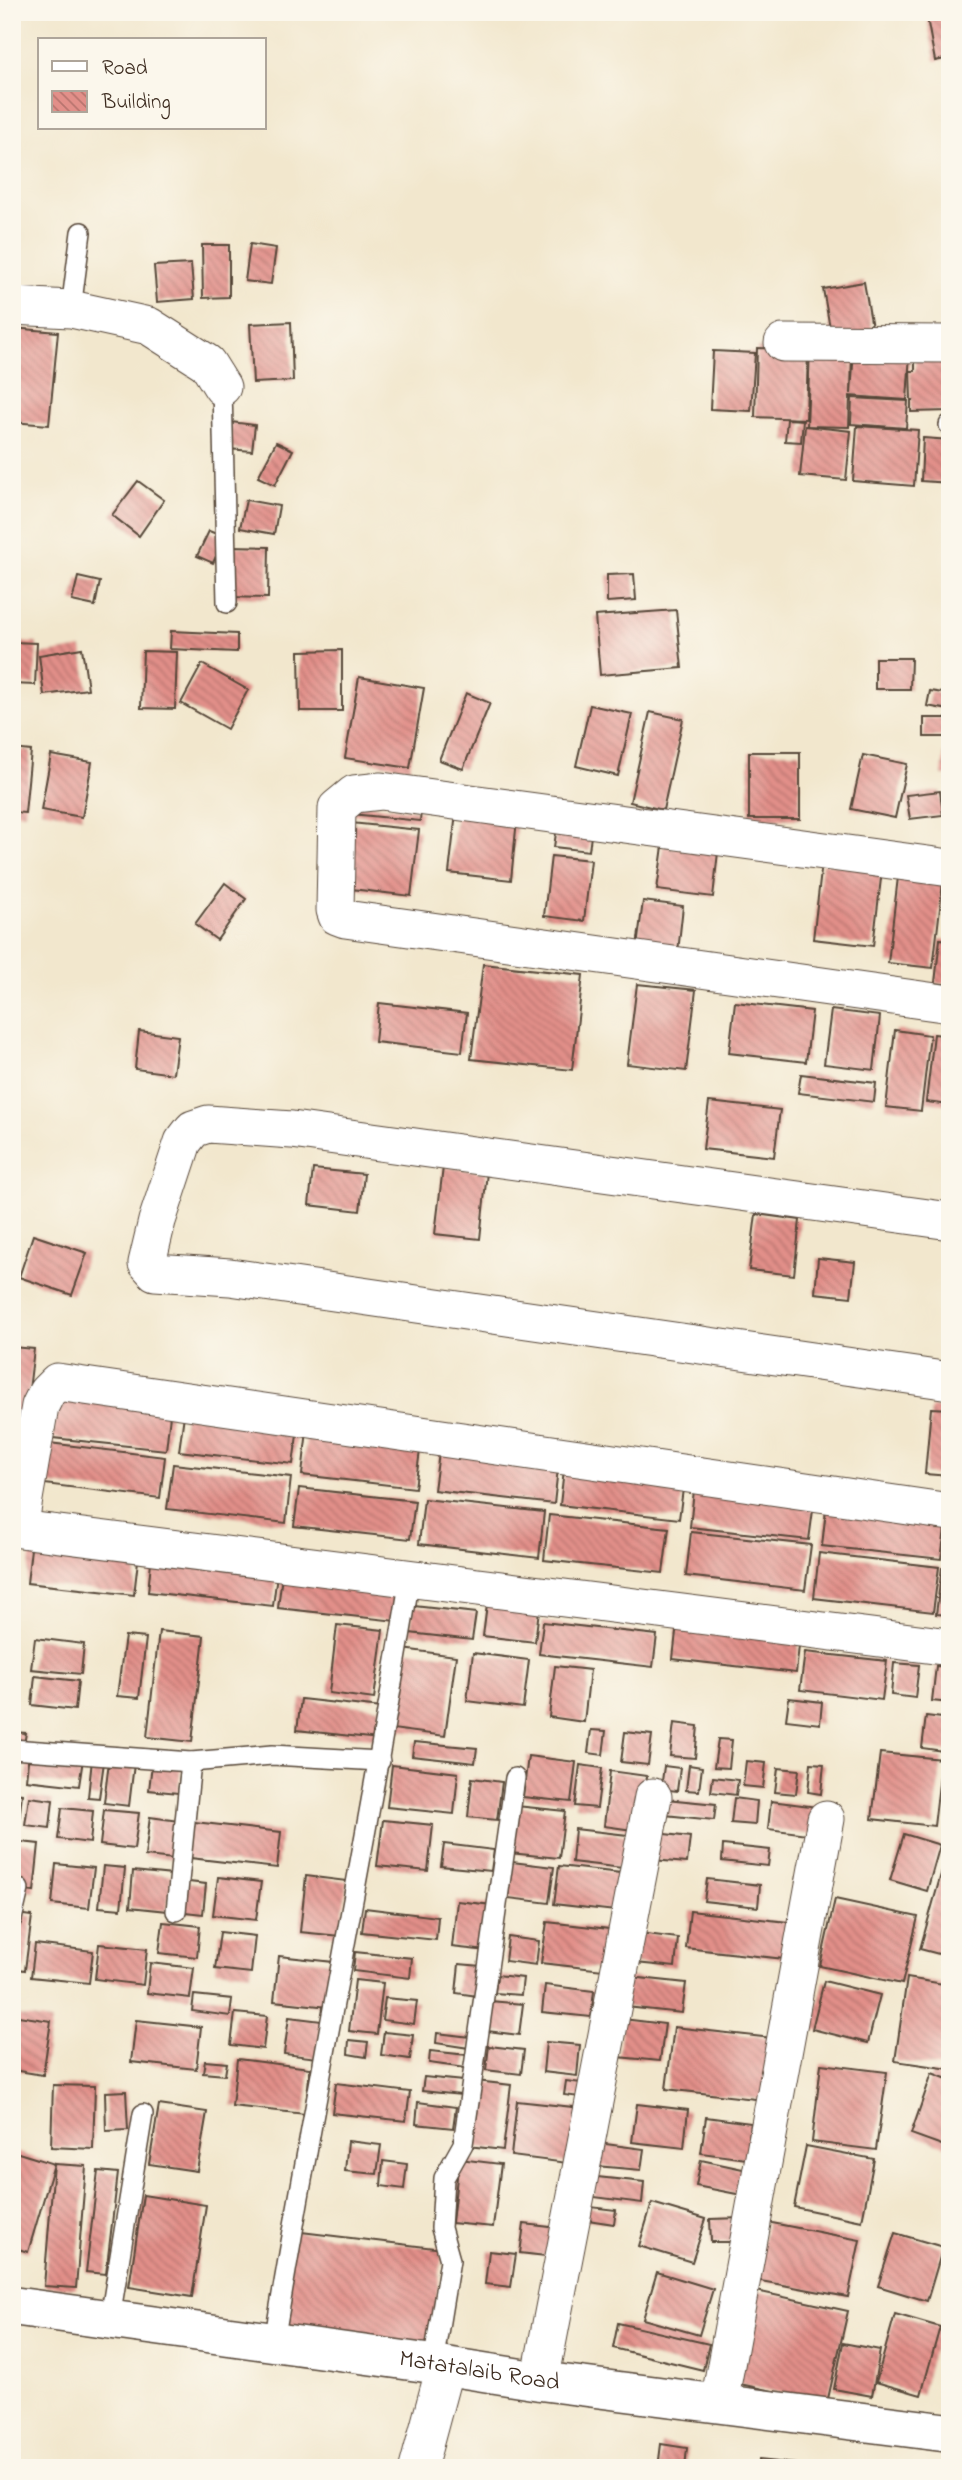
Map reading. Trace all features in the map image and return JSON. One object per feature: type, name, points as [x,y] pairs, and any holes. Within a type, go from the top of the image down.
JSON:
[{"type":"main road","name":"Matatalaib Road","points":[[12,2306],[540,2381],[950,2433]]},
{"type":"street","points":[[12,306],[71,309],[149,326],[207,363],[222,387]]},
{"type":"street","points":[[783,343],[950,344]]},
{"type":"street","points":[[950,867],[381,791],[354,794],[337,807],[335,910],[337,916],[345,919],[950,1004]]},
{"type":"street","points":[[950,1221],[305,1132],[208,1124],[193,1129],[183,1142],[157,1221],[147,1263],[155,1272],[230,1277],[950,1381]]},
{"type":"street","points":[[950,1512],[57,1382],[47,1392],[40,1406],[15,1528],[950,1647]]},
{"type":"street","points":[[540,2381],[653,1797]]},
{"type":"street","points":[[719,2403],[826,1819]]},
{"type":"street","points":[[418,2468],[439,2365]]},
{"type":"lane","points":[[71,309],[81,232]]},
{"type":"lane","points":[[222,387],[227,603]]},
{"type":"lane","points":[[274,2342],[299,2190],[380,1761],[410,1578]]},
{"type":"lane","points":[[12,1749],[191,1762],[272,1755],[380,1761]]},
{"type":"lane","points":[[176,1911],[191,1762]]},
{"type":"lane","points":[[439,2365],[450,2260],[441,2228],[444,2178],[463,2144],[515,1777]]},
{"type":"lane","points":[[12,1919],[19,1889]]},
{"type":"lane","points":[[110,2318],[143,2115]]},
{"type":"building","points":[[950,13],[950,58],[935,61],[927,18]]},
{"type":"building","points":[[250,244],[276,248],[271,284],[245,281]]},
{"type":"building","points":[[202,245],[229,245],[229,297],[203,298]]},
{"type":"building","points":[[191,264],[194,299],[157,302],[154,266]]},
{"type":"building","points":[[864,282],[873,333],[832,339],[823,289]]},
{"type":"building","points":[[291,322],[293,381],[253,383],[250,324]]},
{"type":"building","points":[[12,328],[58,332],[49,425],[12,422]]},
{"type":"building","points":[[757,348],[808,350],[806,419],[755,417]]},
{"type":"building","points":[[810,348],[852,350],[851,394],[854,350],[910,353],[907,400],[850,396],[849,427],[807,426]]},
{"type":"building","points":[[713,351],[755,353],[751,411],[710,409]]},
{"type":"building","points":[[950,356],[950,411],[911,412],[911,401],[914,400],[911,400],[910,371],[915,371],[915,357]]},
{"type":"building","points":[[852,398],[908,401],[906,428],[851,424]]},
{"type":"building","points":[[787,419],[803,420],[801,442],[785,441]]},
{"type":"building","points":[[231,422],[255,425],[252,451],[228,449]]},
{"type":"building","points":[[805,426],[851,431],[846,480],[800,476]]},
{"type":"building","points":[[857,426],[918,430],[914,486],[853,481]]},
{"type":"building","points":[[923,438],[950,440],[950,483],[921,481]]},
{"type":"building","points":[[276,442],[293,450],[275,485],[258,477]]},
{"type":"building","points":[[138,481],[164,500],[139,536],[112,515]]},
{"type":"building","points":[[246,500],[279,506],[274,534],[240,528]]},
{"type":"building","points":[[209,531],[224,537],[213,563],[197,556]]},
{"type":"building","points":[[230,546],[269,547],[268,598],[229,597]]},
{"type":"building","points":[[634,574],[636,600],[607,602],[607,575]]},
{"type":"building","points":[[78,577],[100,582],[95,606],[72,601]]},
{"type":"building","points":[[676,610],[682,668],[600,675],[595,616]]},
{"type":"building","points":[[171,631],[237,634],[237,652],[170,649]]},
{"type":"building","points":[[12,642],[37,643],[35,685],[12,684]]},
{"type":"building","points":[[82,648],[88,689],[44,695],[39,655]]},
{"type":"building","points":[[342,650],[342,711],[300,711],[299,651]]},
{"type":"building","points":[[143,651],[177,652],[175,709],[141,708]]},
{"type":"building","points":[[875,658],[911,658],[910,689],[875,689]]},
{"type":"building","points":[[202,664],[248,690],[227,729],[181,703]]},
{"type":"building","points":[[359,677],[424,688],[410,768],[345,758]]},
{"type":"building","points":[[930,691],[950,694],[949,710],[927,706]]},
{"type":"building","points":[[466,693],[490,703],[463,769],[439,760]]},
{"type":"building","points":[[590,705],[632,714],[618,776],[576,766]]},
{"type":"building","points":[[650,712],[683,719],[663,810],[630,802]]},
{"type":"building","points":[[924,718],[950,718],[950,737],[924,737]]},
{"type":"building","points":[[12,749],[31,751],[25,813],[12,812]]},
{"type":"building","points":[[749,752],[800,752],[800,819],[749,819]]},
{"type":"building","points":[[944,752],[950,752],[950,776],[942,776]]},
{"type":"building","points":[[51,755],[92,762],[82,817],[41,810]]},
{"type":"building","points":[[863,755],[907,764],[895,818],[851,809]]},
{"type":"building","points":[[940,791],[943,815],[910,819],[906,795]]},
{"type":"building","points":[[354,803],[421,811],[420,821],[352,814]]},
{"type":"building","points":[[456,813],[517,819],[511,880],[449,873]]},
{"type":"building","points":[[351,823],[419,830],[411,896],[343,888]]},
{"type":"building","points":[[556,833],[591,836],[589,851],[554,847]]},
{"type":"building","points":[[663,846],[718,852],[713,897],[657,890]]},
{"type":"building","points":[[551,856],[591,860],[584,921],[544,916]]},
{"type":"building","points":[[822,863],[882,870],[873,946],[813,939]]},
{"type":"building","points":[[898,877],[943,882],[933,968],[888,963]]},
{"type":"building","points":[[225,883],[246,899],[217,940],[195,924]]},
{"type":"building","points":[[643,901],[683,906],[678,952],[637,947]]},
{"type":"building","points":[[940,939],[950,940],[950,985],[935,983]]},
{"type":"building","points":[[483,964],[583,975],[572,1070],[471,1059]]},
{"type":"building","points":[[637,984],[696,990],[686,1071],[627,1064]]},
{"type":"building","points":[[735,1002],[812,1011],[806,1062],[729,1053]]},
{"type":"building","points":[[379,1003],[467,1013],[462,1052],[375,1042]]},
{"type":"building","points":[[831,1010],[880,1016],[874,1070],[824,1064]]},
{"type":"building","points":[[895,1030],[930,1035],[921,1111],[886,1107]]},
{"type":"building","points":[[139,1031],[178,1036],[173,1074],[135,1069]]},
{"type":"building","points":[[934,1034],[950,1036],[950,1105],[926,1102]]},
{"type":"building","points":[[801,1074],[876,1083],[874,1102],[798,1093]]},
{"type":"building","points":[[709,1102],[780,1110],[774,1157],[703,1149]]},
{"type":"building","points":[[443,1167],[487,1172],[480,1239],[435,1234]]},
{"type":"building","points":[[313,1169],[364,1174],[360,1211],[309,1205]]},
{"type":"building","points":[[756,1214],[800,1220],[794,1275],[749,1270]]},
{"type":"building","points":[[33,1235],[87,1253],[72,1295],[19,1277]]},
{"type":"building","points":[[818,1258],[855,1262],[851,1297],[815,1293]]},
{"type":"building","points":[[12,1347],[34,1349],[17,1489],[12,1489]]},
{"type":"building","points":[[58,1393],[171,1406],[166,1450],[53,1438]]},
{"type":"building","points":[[931,1408],[950,1409],[950,1476],[925,1474]]},
{"type":"building","points":[[184,1415],[298,1428],[293,1464],[179,1451]]},
{"type":"building","points":[[307,1430],[421,1443],[415,1488],[302,1475]]},
{"type":"building","points":[[49,1443],[165,1457],[160,1498],[44,1484]]},
{"type":"building","points":[[440,1445],[559,1459],[554,1504],[434,1490]]},
{"type":"building","points":[[565,1460],[685,1474],[679,1519],[560,1505]]},
{"type":"building","points":[[173,1464],[291,1477],[286,1523],[167,1509]]},
{"type":"building","points":[[695,1481],[815,1495],[809,1540],[690,1527]]},
{"type":"building","points":[[299,1488],[415,1501],[410,1539],[294,1526]]},
{"type":"building","points":[[424,1499],[544,1512],[539,1558],[419,1544]]},
{"type":"building","points":[[827,1500],[947,1514],[941,1559],[822,1546]]},
{"type":"building","points":[[549,1515],[669,1528],[663,1573],[544,1560]]},
{"type":"building","points":[[691,1532],[811,1545],[805,1590],[686,1576]]},
{"type":"building","points":[[32,1540],[139,1552],[134,1595],[27,1583]]},
{"type":"building","points":[[152,1552],[278,1566],[273,1606],[148,1592]]},
{"type":"building","points":[[819,1553],[939,1567],[933,1612],[814,1598]]},
{"type":"building","points":[[283,1567],[400,1581],[396,1621],[278,1608]]},
{"type":"building","points":[[942,1568],[950,1569],[950,1615],[936,1614]]},
{"type":"building","points":[[487,1604],[539,1610],[535,1642],[483,1636]]},
{"type":"building","points":[[414,1606],[476,1613],[472,1640],[410,1633]]},
{"type":"building","points":[[543,1622],[657,1635],[653,1667],[539,1654]]},
{"type":"building","points":[[677,1623],[800,1637],[796,1673],[673,1659]]},
{"type":"building","points":[[337,1625],[383,1630],[374,1699],[329,1693]]},
{"type":"building","points":[[159,1631],[204,1636],[192,1742],[147,1737]]},
{"type":"building","points":[[125,1636],[146,1638],[139,1698],[117,1696]]},
{"type":"building","points":[[35,1638],[84,1644],[81,1674],[31,1669]]},
{"type":"building","points":[[403,1649],[456,1656],[445,1736],[392,1729]]},
{"type":"building","points":[[805,1652],[887,1661],[882,1700],[800,1690]]},
{"type":"building","points":[[473,1653],[529,1660],[523,1708],[467,1701]]},
{"type":"building","points":[[894,1663],[919,1665],[915,1698],[891,1695]]},
{"type":"building","points":[[555,1666],[590,1670],[584,1722],[549,1717]]},
{"type":"building","points":[[936,1666],[950,1667],[950,1703],[932,1701]]},
{"type":"building","points":[[35,1676],[78,1681],[75,1710],[32,1705]]},
{"type":"building","points":[[789,1698],[822,1702],[820,1724],[786,1720]]},
{"type":"building","points":[[301,1699],[381,1708],[378,1739],[297,1730]]},
{"type":"building","points":[[926,1716],[950,1719],[950,1752],[922,1748]]},
{"type":"building","points":[[674,1723],[698,1726],[695,1758],[670,1756]]},
{"type":"building","points":[[591,1730],[606,1731],[603,1755],[588,1753]]},
{"type":"building","points":[[12,1732],[26,1733],[23,1750],[12,1748]]},
{"type":"building","points":[[625,1732],[652,1735],[648,1765],[621,1762]]},
{"type":"building","points":[[718,1739],[732,1740],[729,1768],[714,1767]]},
{"type":"building","points":[[414,1742],[477,1748],[475,1763],[412,1756]]},
{"type":"building","points":[[29,1752],[83,1759],[79,1786],[26,1780]]},
{"type":"building","points":[[880,1753],[942,1759],[934,1826],[872,1819]]},
{"type":"building","points":[[528,1756],[576,1762],[571,1802],[523,1797]]},
{"type":"building","points":[[92,1760],[104,1762],[99,1798],[88,1797]]},
{"type":"building","points":[[109,1761],[134,1764],[129,1806],[104,1803]]},
{"type":"building","points":[[746,1761],[766,1763],[763,1788],[743,1786]]},
{"type":"building","points":[[811,1763],[824,1764],[821,1794],[808,1792]]},
{"type":"building","points":[[152,1764],[181,1768],[178,1793],[149,1790]]},
{"type":"building","points":[[392,1765],[458,1773],[454,1814],[387,1807]]},
{"type":"building","points":[[580,1765],[602,1768],[597,1808],[575,1806]]},
{"type":"building","points":[[689,1765],[702,1767],[699,1791],[686,1790]]},
{"type":"building","points":[[664,1766],[680,1768],[677,1791],[661,1789]]},
{"type":"building","points":[[778,1768],[799,1770],[796,1794],[775,1792]]},
{"type":"building","points":[[610,1771],[647,1776],[640,1831],[604,1826]]},
{"type":"building","points":[[713,1777],[738,1780],[736,1795],[711,1792]]},
{"type":"building","points":[[472,1778],[502,1782],[497,1820],[468,1817]]},
{"type":"building","points":[[12,1793],[22,1794],[19,1820],[12,1819]]},
{"type":"building","points":[[29,1797],[53,1800],[50,1828],[25,1825]]},
{"type":"building","points":[[734,1798],[757,1801],[755,1825],[731,1823]]},
{"type":"building","points":[[666,1799],[716,1804],[714,1820],[665,1815]]},
{"type":"building","points":[[771,1801],[818,1807],[814,1835],[768,1829]]},
{"type":"building","points":[[516,1806],[565,1811],[559,1858],[510,1853]]},
{"type":"building","points":[[62,1808],[93,1811],[90,1843],[58,1839]]},
{"type":"building","points":[[104,1810],[139,1813],[134,1849],[100,1845]]},
{"type":"building","points":[[150,1817],[179,1821],[174,1859],[145,1856]]},
{"type":"building","points":[[383,1820],[433,1825],[428,1871],[377,1866]]},
{"type":"building","points":[[186,1821],[281,1832],[277,1868],[182,1857]]},
{"type":"building","points":[[950,1821],[950,1839],[944,1837]]},
{"type":"building","points":[[575,1829],[636,1836],[631,1869],[572,1862]]},
{"type":"building","points":[[656,1833],[690,1837],[687,1863],[653,1860]]},
{"type":"building","points":[[904,1834],[940,1845],[927,1891],[890,1880]]},
{"type":"building","points":[[12,1841],[39,1844],[34,1892],[12,1889]]},
{"type":"building","points":[[444,1844],[494,1850],[491,1871],[441,1866]]},
{"type":"building","points":[[723,1845],[770,1850],[768,1866],[722,1861]]},
{"type":"building","points":[[947,1853],[950,1854],[950,1957],[920,1949]]},
{"type":"building","points":[[512,1862],[554,1867],[549,1903],[508,1898]]},
{"type":"building","points":[[56,1864],[94,1868],[89,1908],[52,1904]]},
{"type":"building","points":[[103,1866],[125,1868],[121,1909],[99,1907]]},
{"type":"building","points":[[559,1866],[629,1874],[624,1912],[554,1904]]},
{"type":"building","points":[[133,1871],[172,1875],[167,1911],[130,1907]]},
{"type":"building","points":[[306,1876],[347,1881],[340,1936],[300,1932]]},
{"type":"building","points":[[218,1877],[261,1882],[256,1920],[213,1915]]},
{"type":"building","points":[[707,1879],[760,1885],[758,1907],[704,1901]]},
{"type":"building","points":[[180,1881],[206,1884],[203,1914],[176,1911]]},
{"type":"building","points":[[835,1899],[918,1917],[902,1984],[820,1966]]},
{"type":"building","points":[[457,1901],[492,1905],[487,1951],[452,1947]]},
{"type":"building","points":[[365,1908],[438,1917],[436,1940],[362,1932]]},
{"type":"building","points":[[690,1911],[797,1923],[793,1960],[686,1948]]},
{"type":"building","points":[[14,1914],[32,1916],[25,1970],[12,1968]]},
{"type":"building","points":[[163,1922],[200,1926],[197,1957],[159,1953]]},
{"type":"building","points":[[547,1922],[609,1929],[603,1970],[541,1963]]},
{"type":"building","points":[[220,1932],[255,1936],[251,1973],[215,1969]]},
{"type":"building","points":[[639,1933],[678,1938],[675,1967],[636,1963]]},
{"type":"building","points":[[508,1937],[539,1941],[536,1965],[505,1961]]},
{"type":"building","points":[[35,1944],[93,1951],[89,1983],[31,1977]]},
{"type":"building","points":[[99,1944],[147,1949],[143,1985],[95,1979]]},
{"type":"building","points":[[355,1952],[412,1958],[410,1978],[353,1971]]},
{"type":"building","points":[[279,1956],[333,1962],[328,2007],[274,2001]]},
{"type":"building","points":[[150,1963],[194,1968],[190,1998],[147,1993]]},
{"type":"building","points":[[459,1964],[481,1966],[478,1996],[456,1993]]},
{"type":"building","points":[[497,1975],[523,1978],[521,1995],[495,1993]]},
{"type":"building","points":[[621,1976],[686,1983],[682,2013],[617,2006]]},
{"type":"building","points":[[907,1978],[950,1985],[950,2069],[895,2061]]},
{"type":"building","points":[[355,1980],[383,1983],[377,2034],[349,2031]]},
{"type":"building","points":[[824,1981],[880,1995],[868,2043],[812,2029]]},
{"type":"building","points":[[545,1985],[594,1991],[591,2017],[542,2012]]},
{"type":"building","points":[[194,1995],[232,1999],[230,2016],[192,2011]]},
{"type":"building","points":[[385,1998],[417,2001],[414,2024],[382,2020]]},
{"type":"building","points":[[490,2001],[523,2004],[519,2035],[487,2031]]},
{"type":"building","points":[[235,2013],[267,2016],[263,2049],[231,2045]]},
{"type":"building","points":[[12,2015],[51,2021],[43,2075],[12,2070]]},
{"type":"building","points":[[289,2017],[322,2021],[317,2058],[284,2054]]},
{"type":"building","points":[[623,2019],[665,2024],[660,2061],[618,2057]]},
{"type":"building","points":[[136,2020],[201,2027],[196,2069],[131,2062]]},
{"type":"building","points":[[674,2027],[772,2038],[764,2100],[666,2089]]},
{"type":"building","points":[[384,2032],[413,2035],[410,2059],[381,2055]]},
{"type":"building","points":[[437,2033],[470,2037],[469,2048],[436,2043]]},
{"type":"building","points":[[349,2040],[368,2042],[366,2057],[348,2054]]},
{"type":"building","points":[[546,2042],[580,2045],[577,2076],[543,2072]]},
{"type":"building","points":[[489,2046],[524,2050],[521,2074],[486,2070]]},
{"type":"building","points":[[430,2051],[467,2055],[465,2068],[429,2063]]},
{"type":"building","points":[[237,2059],[310,2068],[305,2114],[232,2106]]},
{"type":"building","points":[[205,2061],[227,2063],[225,2075],[203,2073]]},
{"type":"building","points":[[821,2064],[887,2072],[876,2150],[812,2142]]},
{"type":"building","points":[[932,2073],[950,2080],[950,2148],[911,2134]]},
{"type":"building","points":[[424,2077],[463,2081],[461,2095],[422,2091]]},
{"type":"building","points":[[476,2081],[511,2085],[503,2150],[468,2146]]},
{"type":"building","points":[[566,2081],[589,2084],[587,2098],[564,2095]]},
{"type":"building","points":[[336,2083],[410,2092],[406,2121],[332,2113]]},
{"type":"building","points":[[53,2085],[95,2086],[93,2149],[51,2147]]},
{"type":"building","points":[[126,2091],[128,2130],[106,2131],[105,2092]]},
{"type":"building","points":[[517,2101],[582,2108],[575,2164],[511,2156]]},
{"type":"building","points":[[418,2102],[456,2107],[453,2128],[416,2124]]},
{"type":"building","points":[[637,2104],[688,2110],[684,2148],[632,2142]]},
{"type":"building","points":[[159,2105],[207,2112],[197,2171],[149,2164]]},
{"type":"building","points":[[706,2117],[751,2123],[746,2159],[701,2153]]},
{"type":"building","points":[[348,2141],[381,2145],[377,2174],[345,2171]]},
{"type":"building","points":[[598,2143],[644,2149],[641,2170],[596,2166]]},
{"type":"building","points":[[806,2146],[874,2159],[862,2221],[794,2207]]},
{"type":"building","points":[[12,2151],[54,2164],[28,2252],[12,2247]]},
{"type":"building","points":[[459,2159],[501,2164],[493,2227],[452,2223]]},
{"type":"building","points":[[701,2160],[752,2171],[747,2196],[696,2186]]},
{"type":"building","points":[[383,2161],[407,2164],[404,2189],[381,2186]]},
{"type":"building","points":[[54,2164],[86,2166],[76,2288],[44,2286]]},
{"type":"building","points":[[98,2171],[118,2173],[106,2274],[86,2272]]},
{"type":"building","points":[[597,2177],[644,2182],[642,2203],[594,2197]]},
{"type":"building","points":[[143,2195],[206,2205],[192,2297],[129,2287]]},
{"type":"building","points":[[652,2203],[706,2219],[692,2262],[639,2246]]},
{"type":"building","points":[[582,2206],[616,2210],[614,2224],[581,2219]]},
{"type":"building","points":[[743,2218],[743,2242],[711,2242],[710,2219]]},
{"type":"building","points":[[767,2222],[860,2240],[848,2297],[755,2280]]},
{"type":"building","points":[[524,2224],[567,2229],[563,2258],[520,2253]]},
{"type":"building","points":[[293,2231],[443,2249],[429,2358],[278,2339]]},
{"type":"building","points":[[895,2233],[943,2247],[927,2301],[878,2286]]},
{"type":"building","points":[[489,2251],[516,2254],[511,2287],[485,2284]]},
{"type":"building","points":[[657,2272],[713,2289],[699,2335],[643,2319]]},
{"type":"building","points":[[752,2290],[848,2311],[827,2403],[731,2382]]},
{"type":"building","points":[[895,2314],[940,2327],[921,2395],[876,2382]]},
{"type":"building","points":[[618,2323],[709,2344],[703,2370],[613,2348]]},
{"type":"building","points":[[843,2343],[880,2350],[872,2396],[834,2389]]},
{"type":"building","points":[[661,2444],[687,2448],[685,2468],[658,2468]]},
{"type":"building","points":[[759,2460],[814,2466],[814,2468],[758,2468]]}]
